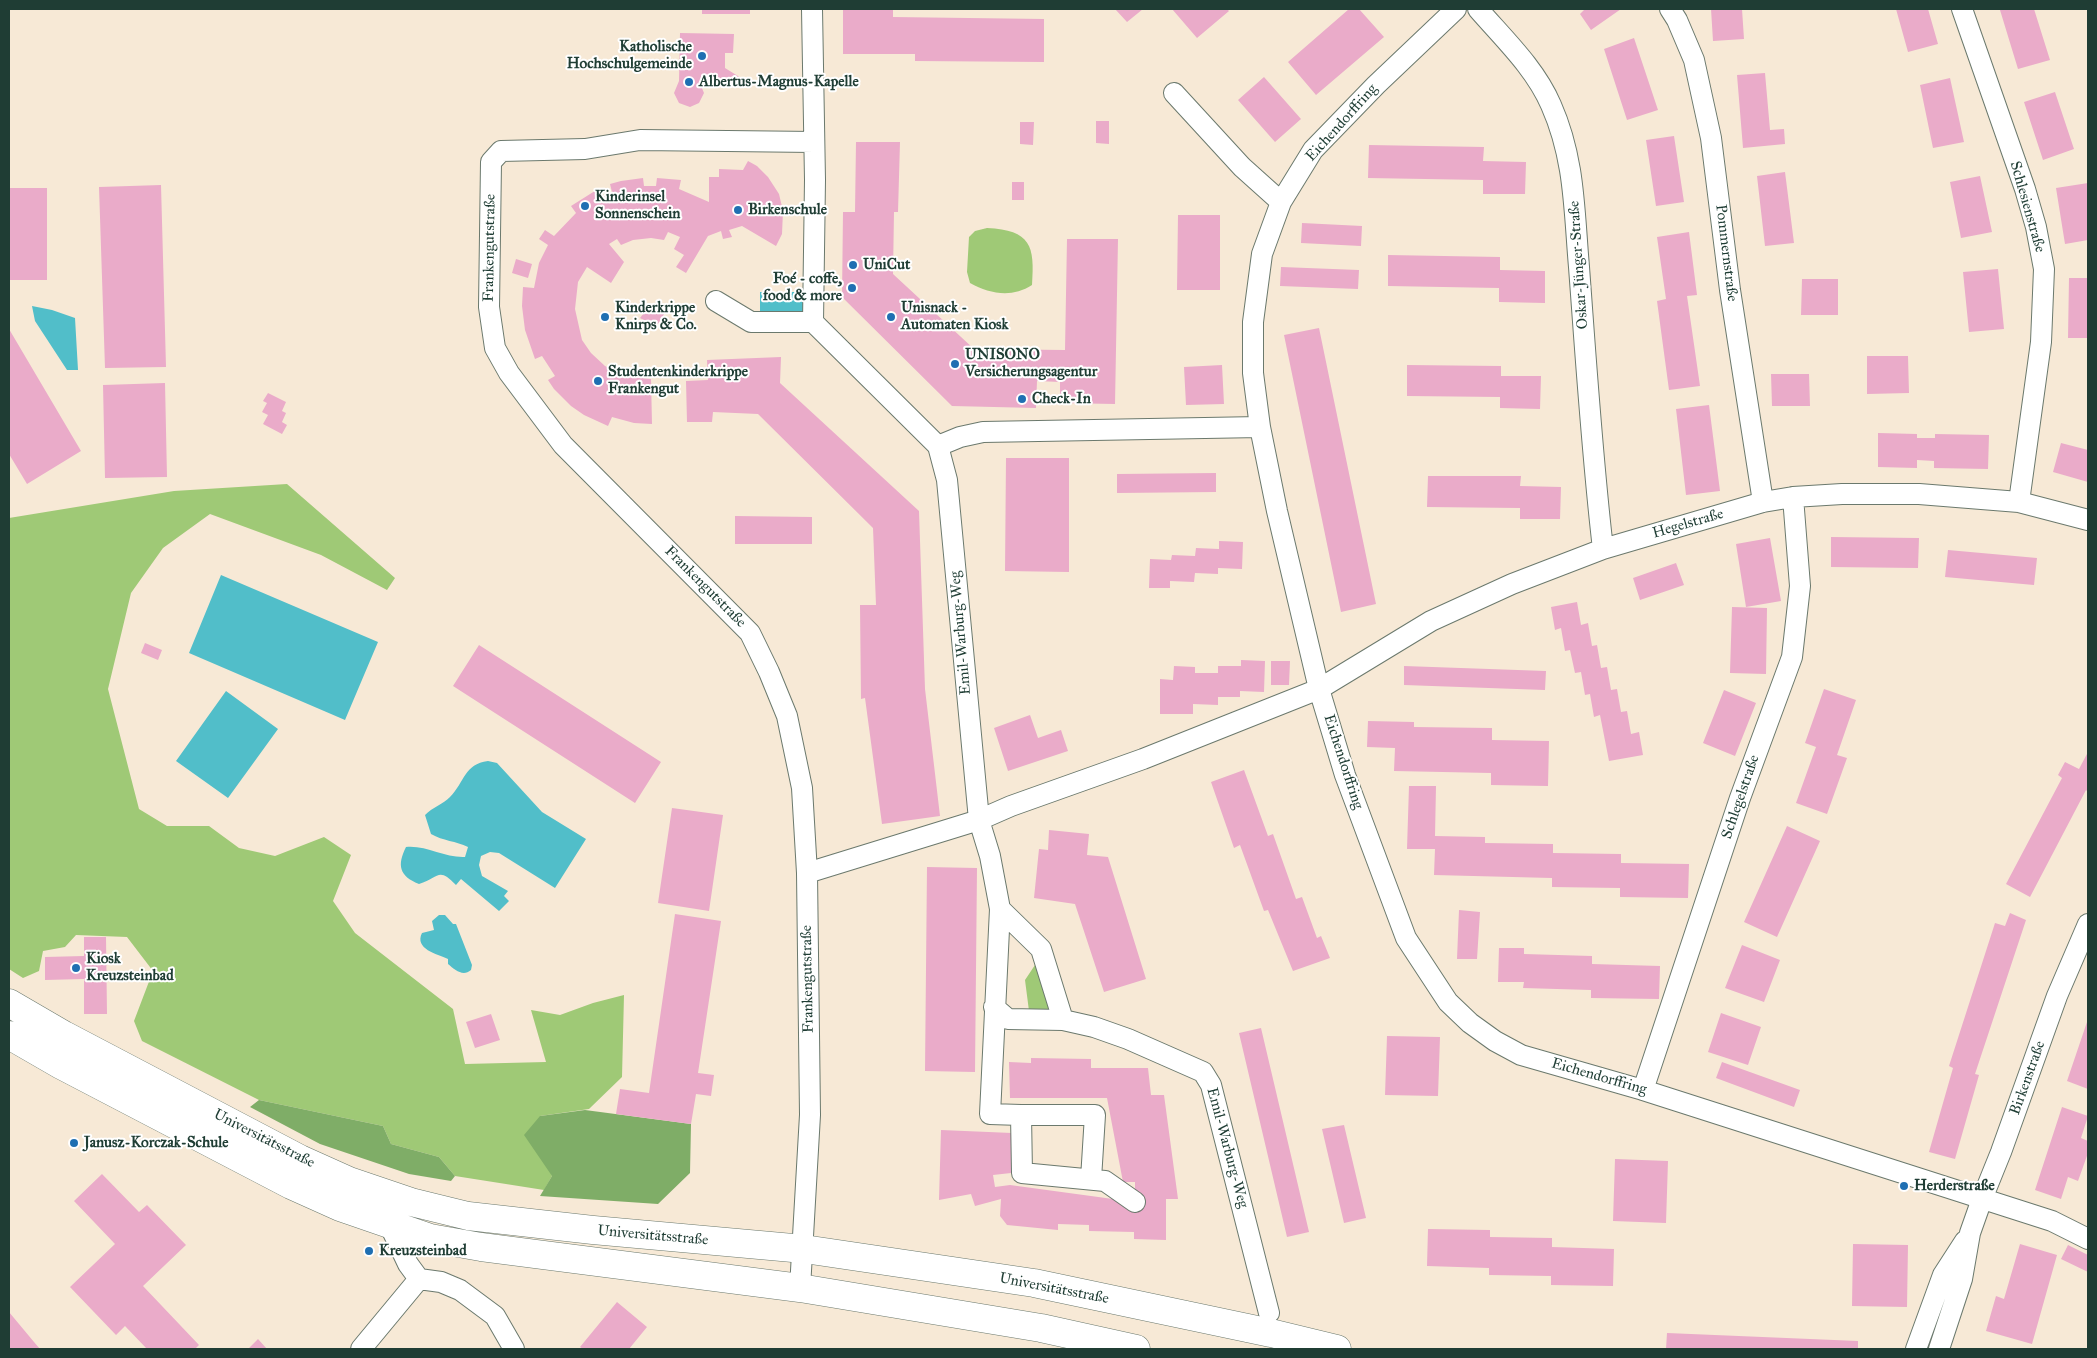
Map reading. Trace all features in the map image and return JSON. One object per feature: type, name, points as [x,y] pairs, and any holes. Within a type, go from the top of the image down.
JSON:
[{"type":"main road","name":"Universitätsstraße","points":[[9,1003],[64,1035],[300,1159],[349,1181],[411,1202],[468,1216],[593,1230],[804,1249],[1034,1283],[1271,1333],[1337,1349]]},
{"type":"main road","name":"Universitätsstraße","points":[[9,1035],[61,1065],[291,1185],[340,1207],[430,1238],[481,1247],[800,1288],[1040,1328],[1136,1349]]},
{"type":"street","points":[[812,9],[816,180],[814,322]]},
{"type":"street","name":"Eichendorffring","points":[[1456,9],[1376,85],[1313,150],[1281,202],[1262,254],[1253,322],[1253,373],[1260,427],[1277,511],[1319,688],[1345,775],[1406,938],[1448,1002],[1470,1024],[1495,1041],[1521,1054],[1643,1090],[1982,1199]]},
{"type":"street","name":"Oskar-Jünger-Straße","points":[[1478,9],[1528,66],[1551,104],[1569,161],[1577,216],[1589,418],[1603,549]]},
{"type":"street","name":"Pommernstraße","points":[[1670,9],[1677,20],[1694,60],[1711,138],[1730,290],[1763,502]]},
{"type":"street","name":"Schlesienstraße","points":[[1962,9],[2025,189],[2036,227],[2044,268],[2042,342],[2019,502]]},
{"type":"street","points":[[1174,93],[1242,167],[1281,202]]},
{"type":"street","name":"Frankengutstraße","points":[[800,1288],[804,1249],[810,1115],[807,873],[802,788],[787,716],[770,672],[750,633],[563,445],[509,373],[495,348],[489,307],[492,162],[501,152],[585,149],[640,140],[814,142]]},
{"type":"street","points":[[716,301],[751,322],[814,322],[938,446],[960,436],[983,432],[1260,427]]},
{"type":"street","name":"Emil-Warburg-Weg","points":[[938,446],[947,480],[979,820],[990,856],[1000,909],[994,1007],[1008,1019],[1063,1020],[1094,1027],[1128,1039],[1203,1072],[1211,1085],[1270,1313]]},
{"type":"street","name":"Hegelstraße","points":[[1319,688],[1431,621],[1512,584],[1603,549],[1763,502],[1793,497],[1842,494],[1920,494],[2019,502],[2088,520]]},
{"type":"street","name":"Schlegelstraße","points":[[1643,1090],[1740,798],[1792,657],[1800,586],[1793,497]]},
{"type":"street","points":[[807,873],[979,820],[1142,759],[1319,688]]},
{"type":"street","points":[[1000,909],[1041,949],[1063,1020]]},
{"type":"street","name":"Birkenstraße","points":[[1939,1349],[1962,1278],[1970,1233],[1982,1199],[2001,1152],[2057,996],[2086,933]]},
{"type":"street","points":[[994,1007],[990,1114],[1095,1115],[1092,1179]]},
{"type":"street","points":[[1021,1115],[1022,1173],[1105,1180],[1135,1202]]},
{"type":"street","points":[[1982,1199],[2052,1220],[2088,1239]]},
{"type":"street","points":[[390,1224],[408,1264],[419,1279],[441,1282],[460,1290],[495,1316],[514,1349]]},
{"type":"street","name":"Birkenstraße","points":[[1916,1349],[1943,1275],[1970,1233]]},
{"type":"street","points":[[361,1349],[419,1279]]},
{"type":"green space","points":[[987,228],[1013,232],[1027,243],[1031,250],[1032,285],[1017,292],[1001,293],[985,290],[970,283],[967,272],[969,237],[975,231]]},
{"type":"green space","points":[[287,484],[395,578],[387,590],[321,555],[210,514],[163,548],[131,593],[108,689],[139,809],[167,826],[209,826],[239,848],[275,856],[324,837],[351,855],[333,901],[355,933],[453,1009],[465,1064],[546,1062],[531,1010],[560,1015],[593,1003],[624,995],[622,1077],[589,1109],[540,1116],[552,1176],[544,1190],[455,1176],[439,1157],[391,1144],[383,1126],[259,1100],[142,1041],[134,1021],[153,971],[127,937],[76,935],[65,947],[43,951],[39,971],[23,978],[9,969],[9,518],[174,491]]},
{"type":"green space","points":[[1035,965],[1044,982],[1051,1009],[1029,1011],[1025,980]]},
{"type":"green space","points":[[259,1100],[383,1126],[391,1144],[439,1157],[455,1176],[451,1181],[409,1174],[320,1144],[250,1107]]},
{"type":"green space","points":[[585,1110],[691,1124],[690,1173],[658,1204],[540,1196],[552,1176],[524,1135],[540,1116]]},
{"type":"water","points":[[760,292],[803,292],[803,312],[760,312]]},
{"type":"water","points":[[32,306],[52,310],[75,318],[78,370],[67,370],[35,321]]},
{"type":"water","points":[[221,575],[378,642],[345,720],[189,653]]},
{"type":"water","points":[[226,691],[278,729],[228,798],[176,761]]},
{"type":"water","points":[[488,761],[497,763],[542,812],[586,839],[555,888],[499,853],[490,852],[481,856],[479,865],[482,876],[508,891],[504,896],[509,901],[499,911],[461,879],[456,885],[445,876],[438,875],[419,884],[404,874],[401,865],[401,859],[406,847],[421,848],[450,856],[465,857],[468,847],[431,834],[425,815],[450,797],[469,770],[480,763]]},
{"type":"water","points":[[439,915],[445,915],[453,924],[456,924],[472,965],[471,970],[468,972],[462,973],[456,970],[448,964],[448,959],[433,953],[421,943],[422,933],[434,930],[432,921]]},
{"type":"building","points":[[702,9],[750,9],[750,14],[702,14]]},
{"type":"building","points":[[843,9],[893,9],[893,17],[1044,19],[1044,62],[915,61],[915,54],[843,54]]},
{"type":"building","points":[[1115,9],[1143,9],[1127,22]]},
{"type":"building","points":[[1172,9],[1227,9],[1229,11],[1197,38]]},
{"type":"building","points":[[1349,9],[1359,9],[1384,37],[1316,95],[1288,62]]},
{"type":"building","points":[[1583,9],[1621,9],[1591,30],[1580,14]]},
{"type":"building","points":[[1711,9],[1742,9],[1744,39],[1713,41]]},
{"type":"building","points":[[1896,9],[1928,9],[1938,44],[1908,52]]},
{"type":"building","points":[[2034,9],[2050,60],[2018,69],[2000,10]]},
{"type":"building","name":"Katholische Hochschulgemeinde","points":[[680,33],[734,34],[733,53],[725,53],[725,68],[746,81],[699,81],[704,93],[699,103],[690,107],[679,103],[674,93],[679,81]]},
{"type":"building","points":[[1634,38],[1658,110],[1627,120],[1604,49]]},
{"type":"building","points":[[1765,73],[1770,130],[1784,129],[1785,144],[1743,148],[1737,75]]},
{"type":"building","points":[[1264,77],[1301,119],[1275,142],[1238,100]]},
{"type":"building","points":[[1950,78],[1964,142],[1933,148],[1920,85]]},
{"type":"building","points":[[2055,92],[2074,149],[2043,160],[2024,102]]},
{"type":"building","points":[[1096,121],[1109,121],[1109,144],[1096,143]]},
{"type":"building","points":[[1020,122],[1034,122],[1033,145],[1020,144]]},
{"type":"building","points":[[1674,136],[1684,202],[1656,206],[1646,140]]},
{"type":"building","points":[[856,142],[900,142],[898,212],[894,212],[893,274],[974,349],[1065,350],[1067,239],[1118,239],[1115,404],[1060,403],[1060,382],[1037,381],[1036,408],[952,406],[842,297],[843,212],[855,212]]},
{"type":"building","points":[[1369,145],[1484,147],[1483,161],[1526,162],[1525,194],[1483,194],[1483,180],[1368,178]]},
{"type":"building","points":[[748,161],[757,166],[768,177],[779,194],[783,211],[782,234],[776,246],[742,226],[729,230],[732,237],[723,239],[721,231],[708,236],[686,273],[676,267],[684,255],[674,249],[680,237],[668,232],[664,240],[651,238],[633,240],[621,245],[617,239],[609,244],[624,262],[611,283],[587,267],[578,282],[575,309],[582,340],[591,353],[605,366],[624,376],[651,379],[652,424],[634,423],[612,417],[608,426],[584,415],[571,406],[554,389],[548,380],[555,376],[542,356],[535,359],[525,330],[522,306],[523,287],[534,288],[539,263],[548,245],[539,239],[545,230],[554,236],[576,213],[571,206],[598,189],[603,197],[612,192],[610,184],[643,178],[644,186],[656,186],[657,178],[681,180],[679,189],[709,202],[709,177],[719,177],[719,169],[743,170]]},
{"type":"building","points":[[1785,172],[1794,243],[1765,246],[1757,176]]},
{"type":"building","points":[[1980,176],[1992,232],[1961,238],[1950,182]]},
{"type":"building","points":[[1012,182],[1024,182],[1024,200],[1012,200]]},
{"type":"building","points":[[2088,183],[2088,240],[2065,244],[2056,188]]},
{"type":"building","points":[[161,185],[166,367],[105,368],[99,187]]},
{"type":"building","points":[[9,188],[47,188],[47,280],[9,280]]},
{"type":"building","points":[[1178,215],[1220,215],[1220,290],[1177,290]]},
{"type":"building","points":[[1302,223],[1362,226],[1361,246],[1301,243]]},
{"type":"building","points":[[1689,232],[1697,295],[1687,296],[1700,386],[1669,390],[1657,301],[1666,299],[1657,237]]},
{"type":"building","points":[[1388,255],[1500,257],[1500,270],[1545,271],[1545,303],[1499,302],[1499,288],[1388,286]]},
{"type":"building","points":[[516,259],[532,264],[528,278],[512,273]]},
{"type":"building","points":[[1281,267],[1359,270],[1358,289],[1280,286]]},
{"type":"building","points":[[1998,269],[2004,329],[1969,332],[1963,272]]},
{"type":"building","points":[[2069,278],[2088,278],[2088,338],[2068,338]]},
{"type":"building","points":[[1802,279],[1838,279],[1838,315],[1801,315]]},
{"type":"building","points":[[656,307],[666,311],[658,324],[653,325],[640,318],[648,308]]},
{"type":"building","points":[[1319,328],[1376,604],[1341,612],[1284,335]]},
{"type":"building","points":[[9,329],[81,451],[27,484],[9,454]]},
{"type":"building","points":[[1867,356],[1908,356],[1909,393],[1867,394]]},
{"type":"building","points":[[781,357],[780,383],[919,511],[925,689],[940,816],[882,824],[865,698],[861,699],[860,605],[876,605],[873,528],[758,414],[713,412],[712,422],[687,422],[686,381],[708,380],[707,360]]},
{"type":"building","points":[[1222,365],[1224,404],[1186,405],[1184,367]]},
{"type":"building","points":[[1407,365],[1501,366],[1501,376],[1541,376],[1540,409],[1500,408],[1500,397],[1407,396]]},
{"type":"building","points":[[1771,374],[1809,374],[1810,406],[1772,406]]},
{"type":"building","points":[[165,383],[167,477],[105,478],[103,385]]},
{"type":"building","points":[[268,393],[286,402],[282,411],[286,413],[282,422],[287,425],[282,434],[263,424],[268,415],[262,412],[267,403],[263,401]]},
{"type":"building","points":[[1709,405],[1720,491],[1686,495],[1676,409]]},
{"type":"building","points":[[1878,433],[1917,434],[1917,438],[1935,438],[1935,434],[1989,435],[1988,469],[1934,468],[1934,461],[1917,460],[1917,468],[1878,467]]},
{"type":"building","points":[[2061,443],[2088,450],[2088,482],[2053,472]]},
{"type":"building","points":[[1006,458],[1069,458],[1069,572],[1005,571]]},
{"type":"building","points":[[1216,473],[1216,492],[1117,493],[1117,474]]},
{"type":"building","points":[[1428,476],[1521,476],[1520,486],[1561,487],[1560,519],[1520,519],[1520,508],[1427,507]]},
{"type":"building","points":[[735,516],[812,517],[812,544],[735,544]]},
{"type":"building","points":[[1831,537],[1919,538],[1918,568],[1831,567]]},
{"type":"building","points":[[1770,538],[1781,601],[1746,607],[1736,544]]},
{"type":"building","points":[[1219,541],[1243,542],[1242,569],[1218,568],[1218,574],[1195,573],[1194,582],[1170,581],[1170,588],[1149,588],[1150,559],[1171,560],[1172,555],[1195,556],[1196,548],[1219,549]]},
{"type":"building","points":[[1948,550],[2037,558],[2034,585],[1945,577]]},
{"type":"building","points":[[1676,563],[1684,585],[1640,600],[1633,578]]},
{"type":"building","points":[[1577,602],[1581,625],[1588,623],[1592,646],[1597,645],[1601,668],[1607,667],[1611,690],[1617,689],[1621,712],[1627,711],[1631,734],[1639,732],[1643,755],[1609,761],[1600,715],[1594,717],[1590,694],[1585,695],[1581,672],[1575,673],[1570,650],[1565,651],[1561,628],[1555,630],[1551,607]]},
{"type":"building","points":[[1732,607],[1767,608],[1766,674],[1730,673]]},
{"type":"building","points":[[145,643],[162,650],[158,660],[141,653]]},
{"type":"building","points":[[479,645],[661,762],[635,803],[453,686]]},
{"type":"building","points":[[1241,660],[1265,661],[1264,692],[1240,691],[1240,697],[1218,697],[1218,705],[1193,704],[1193,714],[1160,714],[1160,679],[1173,680],[1174,666],[1195,667],[1195,673],[1218,673],[1218,666],[1241,666]]},
{"type":"building","points":[[1271,661],[1290,661],[1289,685],[1271,685]]},
{"type":"building","points":[[1404,666],[1546,671],[1545,690],[1404,685]]},
{"type":"building","points":[[1824,689],[1856,700],[1837,755],[1847,758],[1827,814],[1796,803],[1816,747],[1805,743]]},
{"type":"building","points":[[1724,690],[1756,703],[1735,756],[1703,743]]},
{"type":"building","points":[[1030,715],[1038,738],[1061,730],[1068,751],[1008,771],[994,728]]},
{"type":"building","points":[[1368,721],[1414,722],[1414,727],[1492,728],[1492,740],[1549,741],[1548,786],[1491,785],[1491,773],[1394,771],[1395,748],[1367,747]]},
{"type":"building","points":[[2088,752],[2088,792],[2086,790],[2030,897],[2006,884],[2062,778],[2058,775],[2065,762],[2079,769]]},
{"type":"building","points":[[1244,770],[1268,836],[1273,834],[1296,899],[1302,897],[1317,938],[1321,936],[1330,958],[1293,971],[1268,910],[1264,911],[1240,845],[1234,848],[1211,782]]},
{"type":"building","points":[[1409,786],[1436,786],[1435,836],[1485,837],[1485,843],[1553,844],[1553,853],[1621,854],[1621,863],[1689,864],[1688,898],[1620,897],[1620,888],[1552,887],[1552,878],[1434,875],[1435,849],[1407,849]]},
{"type":"building","points":[[672,808],[723,815],[709,911],[658,903]]},
{"type":"building","points":[[1787,826],[1820,841],[1777,937],[1744,922]]},
{"type":"building","points":[[1049,830],[1089,834],[1087,855],[1108,857],[1146,979],[1104,992],[1075,904],[1034,898],[1039,849],[1048,850]]},
{"type":"building","points":[[927,867],[977,868],[975,1072],[925,1071]]},
{"type":"building","points":[[1459,910],[1480,912],[1477,959],[1457,959]]},
{"type":"building","points":[[2010,913],[2026,920],[1975,1074],[1979,1075],[1955,1159],[1929,1152],[1953,1068],[1949,1066],[1995,923],[2005,926]]},
{"type":"building","points":[[675,914],[721,921],[698,1073],[714,1075],[711,1096],[696,1094],[691,1124],[616,1114],[620,1089],[649,1093]]},
{"type":"building","name":"Kiosk Kreuzsteinbad","points":[[84,937],[106,937],[107,1014],[84,1014],[84,979],[45,980],[45,957],[84,956]]},
{"type":"building","points":[[1742,945],[1780,960],[1764,1002],[1725,988]]},
{"type":"building","points":[[1499,948],[1524,948],[1524,954],[1592,956],[1592,964],[1660,966],[1659,999],[1591,998],[1591,990],[1523,988],[1524,982],[1498,982]]},
{"type":"building","points":[[1721,1013],[1761,1027],[1748,1065],[1708,1052]]},
{"type":"building","points":[[491,1014],[500,1040],[475,1048],[466,1022]]},
{"type":"building","points":[[2088,1019],[2088,1089],[2067,1081]]},
{"type":"building","points":[[1261,1028],[1309,1232],[1287,1237],[1239,1033]]},
{"type":"building","points":[[1387,1036],[1440,1037],[1438,1096],[1385,1095]]},
{"type":"building","points":[[1031,1058],[1091,1059],[1091,1068],[1148,1068],[1151,1095],[1164,1095],[1178,1199],[1166,1199],[1166,1240],[1134,1239],[1134,1232],[1089,1231],[1089,1225],[1058,1224],[1058,1230],[1007,1225],[1000,1216],[1001,1199],[975,1206],[971,1194],[939,1200],[941,1130],[1012,1133],[1011,1173],[993,1175],[995,1187],[1010,1185],[1135,1202],[1135,1182],[1123,1182],[1107,1098],[1010,1098],[1009,1062],[1031,1063]]},
{"type":"building","points":[[1722,1062],[1800,1090],[1794,1107],[1716,1078]]},
{"type":"building","points":[[2062,1107],[2088,1116],[2081,1138],[2088,1141],[2088,1153],[2078,1181],[2068,1177],[2061,1199],[2035,1190]]},
{"type":"building","points":[[1344,1125],[1366,1218],[1344,1223],[1322,1129]]},
{"type":"building","points":[[1615,1159],[1668,1161],[1666,1223],[1613,1221]]},
{"type":"building","points":[[102,1174],[139,1212],[147,1205],[186,1245],[143,1286],[199,1345],[195,1349],[147,1349],[125,1326],[116,1335],[70,1287],[115,1244],[74,1201]]},
{"type":"building","points":[[1428,1229],[1490,1230],[1490,1237],[1552,1238],[1552,1247],[1614,1249],[1613,1286],[1551,1285],[1551,1276],[1489,1275],[1489,1268],[1427,1266]]},
{"type":"building","points":[[1853,1244],[1908,1245],[1907,1307],[1852,1306]]},
{"type":"building","points":[[2020,1244],[2057,1255],[2032,1344],[1986,1331],[1996,1296],[2004,1299]]},
{"type":"building","points":[[2068,1245],[2088,1255],[2088,1272],[2061,1259]]},
{"type":"building","points":[[617,1302],[647,1327],[629,1349],[583,1349],[580,1347]]},
{"type":"building","points":[[9,1312],[34,1342],[40,1349],[9,1349]]},
{"type":"building","points":[[1667,1333],[1858,1341],[1858,1349],[1666,1349]]},
{"type":"building","points":[[258,1339],[267,1349],[248,1349]]},
{"type":"place","name":"Katholische Hochschulgemeinde","points":[[702,56]]},
{"type":"place","name":"Albertus-Magnus-Kapelle","points":[[689,82]]},
{"type":"place","name":"Kinderinsel Sonnenschein","points":[[585,206]]},
{"type":"place","name":"Birkenschule","points":[[738,210]]},
{"type":"place","name":"UniCut","points":[[853,265]]},
{"type":"place","name":"Foé - coffe, food & more","points":[[852,288]]},
{"type":"place","name":"Kinderkrippe Knirps & Co.","points":[[605,317]]},
{"type":"place","name":"Unisnack - Automaten Kiosk","points":[[891,317]]},
{"type":"place","name":"UNISONO Versicherungsagentur","points":[[955,364]]},
{"type":"place","name":"Studentenkinderkrippe Frankengut","points":[[598,381]]},
{"type":"place","name":"Check-In","points":[[1022,399]]},
{"type":"place","name":"Kiosk Kreuzsteinbad","points":[[76,968]]},
{"type":"place","name":"Janusz-Korczak-Schule","points":[[74,1143]]},
{"type":"place","name":"Herderstraße","points":[[1904,1186]]},
{"type":"place","name":"Kreuzsteinbad","points":[[369,1251]]}]
